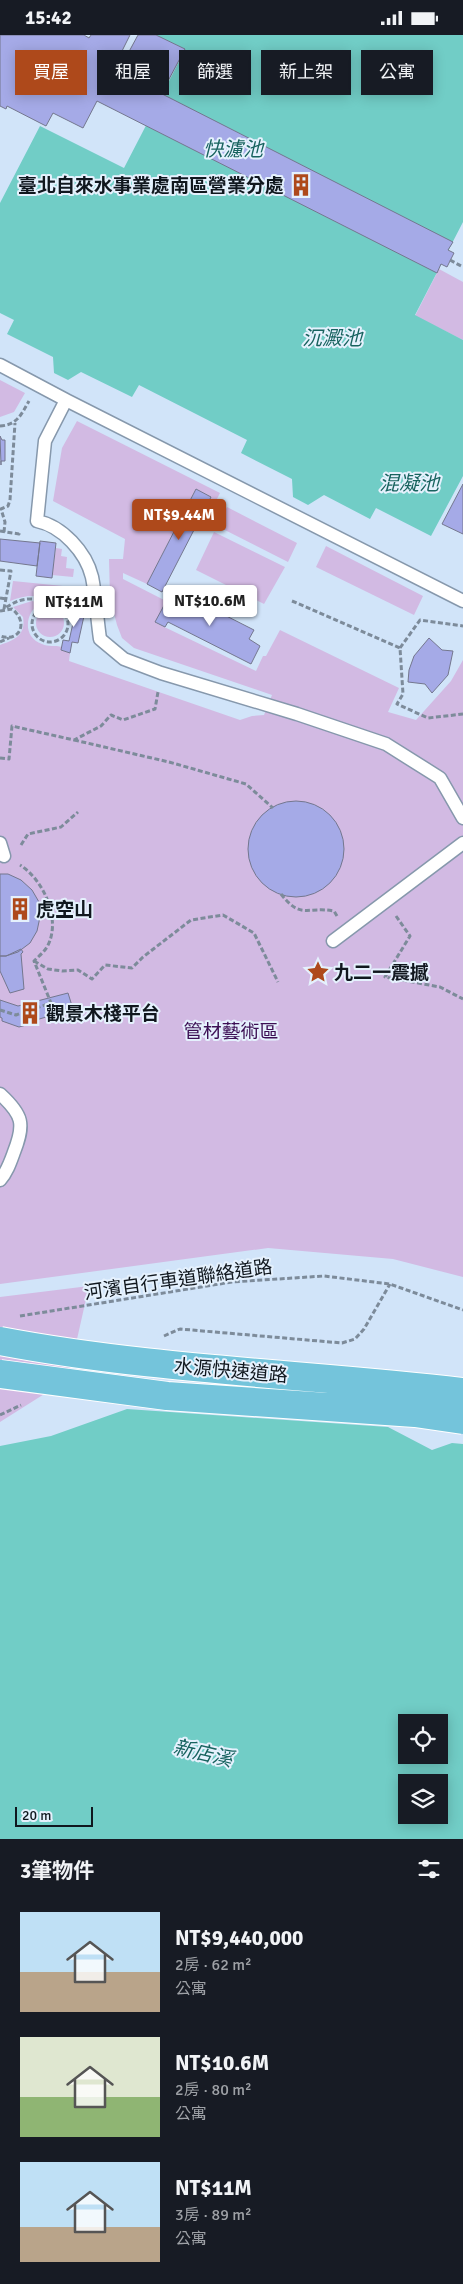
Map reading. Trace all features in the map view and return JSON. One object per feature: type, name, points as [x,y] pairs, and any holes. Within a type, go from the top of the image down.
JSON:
[{"type":"highway","name":"水源快速道路","points":[[0,1341],[42,1349],[184,1366],[463,1392]]},
{"type":"highway","points":[[0,1374],[166,1396],[415,1413],[463,1420]]},
{"type":"lane","points":[[0,365],[463,601]]},
{"type":"lane","points":[[66,400],[45,441],[37,521],[50,524],[66,535],[92,575],[100,639],[124,659],[161,673],[297,714],[386,744],[440,778],[463,817]]},
{"type":"lane","points":[[333,941],[463,843]]},
{"type":"lane","points":[[0,1094],[13,1106],[22,1132],[7,1172],[0,1180]]},
{"type":"path","points":[[450,260],[463,267]]},
{"type":"path","points":[[4,532],[5,522],[0,509],[8,506],[10,500],[14,423],[38,386]]},
{"type":"path","points":[[0,426],[14,423]]},
{"type":"path","points":[[0,570],[10,571],[6,599],[2,610]]},
{"type":"path","points":[[0,598],[6,599]]},
{"type":"path","points":[[2,610],[26,599],[43,601],[63,610],[68,618],[70,628],[64,636],[56,641],[46,641],[37,637],[32,629],[32,620],[37,611],[51,605]]},
{"type":"path","points":[[292,601],[400,648]]},
{"type":"path","points":[[0,642],[16,635],[21,629],[22,621],[12,609],[2,610]]},
{"type":"path","points":[[463,626],[420,620],[400,648],[403,694],[397,704],[428,718],[463,714]]},
{"type":"path","points":[[0,636],[10,638]]},
{"type":"path","points":[[74,740],[102,726],[111,715],[123,720],[155,709],[161,673]]},
{"type":"path","points":[[0,758],[9,759],[12,726],[168,762],[246,784],[273,808]]},
{"type":"path","points":[[34,961],[47,946],[53,918],[44,891],[25,868],[5,853],[28,834],[61,827],[78,813]]},
{"type":"path","points":[[281,894],[290,906],[304,912],[320,909],[334,911],[347,931]]},
{"type":"path","points":[[385,902],[410,936],[385,977],[440,987],[463,999]]},
{"type":"path","points":[[34,961],[48,969],[62,971],[78,970],[92,979],[105,965],[132,968],[143,957],[191,921],[223,915],[254,933],[278,982]]},
{"type":"path","points":[[0,1010],[16,1015],[51,1003],[34,961]]},
{"type":"path","name":"河濱自行車道聯絡道路","points":[[19,1316],[232,1282],[324,1276],[390,1284],[463,1310]]},
{"type":"green space","points":[[439,269],[463,282],[463,340],[415,316]]},
{"type":"green space","points":[[0,380],[25,393],[14,412],[0,417]]},
{"type":"green space","name":"管材藝術區","points":[[77,421],[220,493],[207,519],[201,516],[211,497],[196,489],[147,584],[123,573],[123,579],[166,601],[156,623],[256,671],[263,656],[266,656],[280,630],[399,688],[388,712],[416,720],[451,681],[463,660],[463,1277],[393,1259],[268,1248],[0,1284],[0,645],[15,639],[23,628],[23,617],[13,607],[32,601],[40,603],[35,607],[29,619],[28,625],[31,636],[44,645],[62,647],[61,650],[70,653],[69,661],[240,720],[264,715],[272,695],[134,648],[122,638],[110,598],[109,559],[123,559],[125,539],[53,501],[62,448]]},
{"type":"green space","points":[[227,507],[297,543],[288,562],[217,526]]},
{"type":"green space","points":[[214,532],[285,567],[264,604],[196,570]]},
{"type":"green space","points":[[326,546],[423,596],[414,615],[316,567]]},
{"type":"green space","points":[[56,548],[62,549],[61,556],[67,557],[66,568],[74,569],[73,577],[52,575]]},
{"type":"green space","points":[[13,581],[73,587],[77,592],[76,603],[72,602],[70,608],[46,598],[32,596],[10,601]]},
{"type":"green space","points":[[50,609],[60,613],[64,623],[60,633],[50,637],[40,633],[36,623],[40,613]]},
{"type":"green space","points":[[89,1286],[68,1379],[0,1422],[0,1297]]},
{"type":"water","points":[[156,35],[463,35],[463,222],[415,315],[463,340],[463,476],[431,536],[376,508],[370,519],[324,495],[308,505],[293,497],[292,479],[241,453],[247,440],[139,385],[132,397],[81,372],[68,380],[54,373],[53,357],[7,334],[14,320],[0,313],[0,203],[40,126],[124,168],[162,95],[169,95],[169,81],[179,62],[179,95],[251,95],[251,50],[185,50]]},
{"type":"water","name":"新店溪","points":[[127,1409],[388,1427],[432,1450],[452,1443],[463,1444],[463,1839],[0,1839],[0,1446],[51,1436]]},
{"type":"building","name":"臺北自來水事業處南區營業分處","points":[[0,35],[84,35],[89,38],[91,35],[130,35],[122,50],[97,50],[97,95],[164,95],[453,242],[448,250],[454,253],[447,267],[441,264],[437,273],[97,101],[83,128],[53,113],[46,126],[7,106],[6,109],[0,106]]},
{"type":"building","points":[[138,35],[156,35],[185,49],[179,50],[179,60],[169,79],[169,50],[130,50]]},
{"type":"building","points":[[0,436],[2,440],[5,440],[5,461],[1,461],[1,465]]},
{"type":"building","points":[[463,484],[463,534],[442,524]]},
{"type":"building","points":[[196,489],[211,497],[162,592],[147,584]]},
{"type":"building","points":[[0,539],[40,543],[37,566],[0,561]]},
{"type":"building","points":[[40,541],[56,543],[52,578],[36,576]]},
{"type":"building","points":[[183,594],[254,630],[249,639],[260,646],[251,664],[168,622],[165,627],[155,622],[168,598],[177,603]]},
{"type":"building","points":[[72,602],[81,604],[79,614],[84,616],[78,643],[72,642],[70,653],[61,650],[63,640],[69,641],[75,614],[69,612]]},
{"type":"building","points":[[429,638],[442,650],[453,651],[448,675],[432,693],[425,684],[408,682],[409,670],[414,656]]},
{"type":"building","points":[[296,801],[314,805],[330,815],[340,831],[344,849],[340,867],[330,883],[314,893],[296,897],[278,893],[262,883],[252,867],[248,849],[252,831],[262,815],[278,805]]},
{"type":"building","name":"虎空山","points":[[0,874],[8,874],[21,880],[32,890],[39,902],[40,917],[37,931],[30,943],[18,952],[6,956],[0,956]]},
{"type":"building","points":[[21,949],[23,952],[21,954],[24,989],[10,993],[0,971],[0,956],[6,956]]},
{"type":"building","name":"觀景木棧平台","points":[[68,993],[73,1009],[36,1020],[37,1022],[19,1027],[2,1021],[0,1017],[0,1000],[18,1006]]},
{"type":"place","name":"臺北自來水事業處南區營業分處","points":[[301,185]]},
{"type":"place","name":"虎空山","points":[[20,909]]},
{"type":"place","name":"九二一震撼","points":[[318,972]]},
{"type":"place","name":"觀景木棧平台","points":[[30,1013]]},
{"type":"water label","name":"快濾池","points":[[233,149]]},
{"type":"water label","name":"沉澱池","points":[[332,338]]},
{"type":"water label","name":"混凝池","points":[[409,483]]}]
